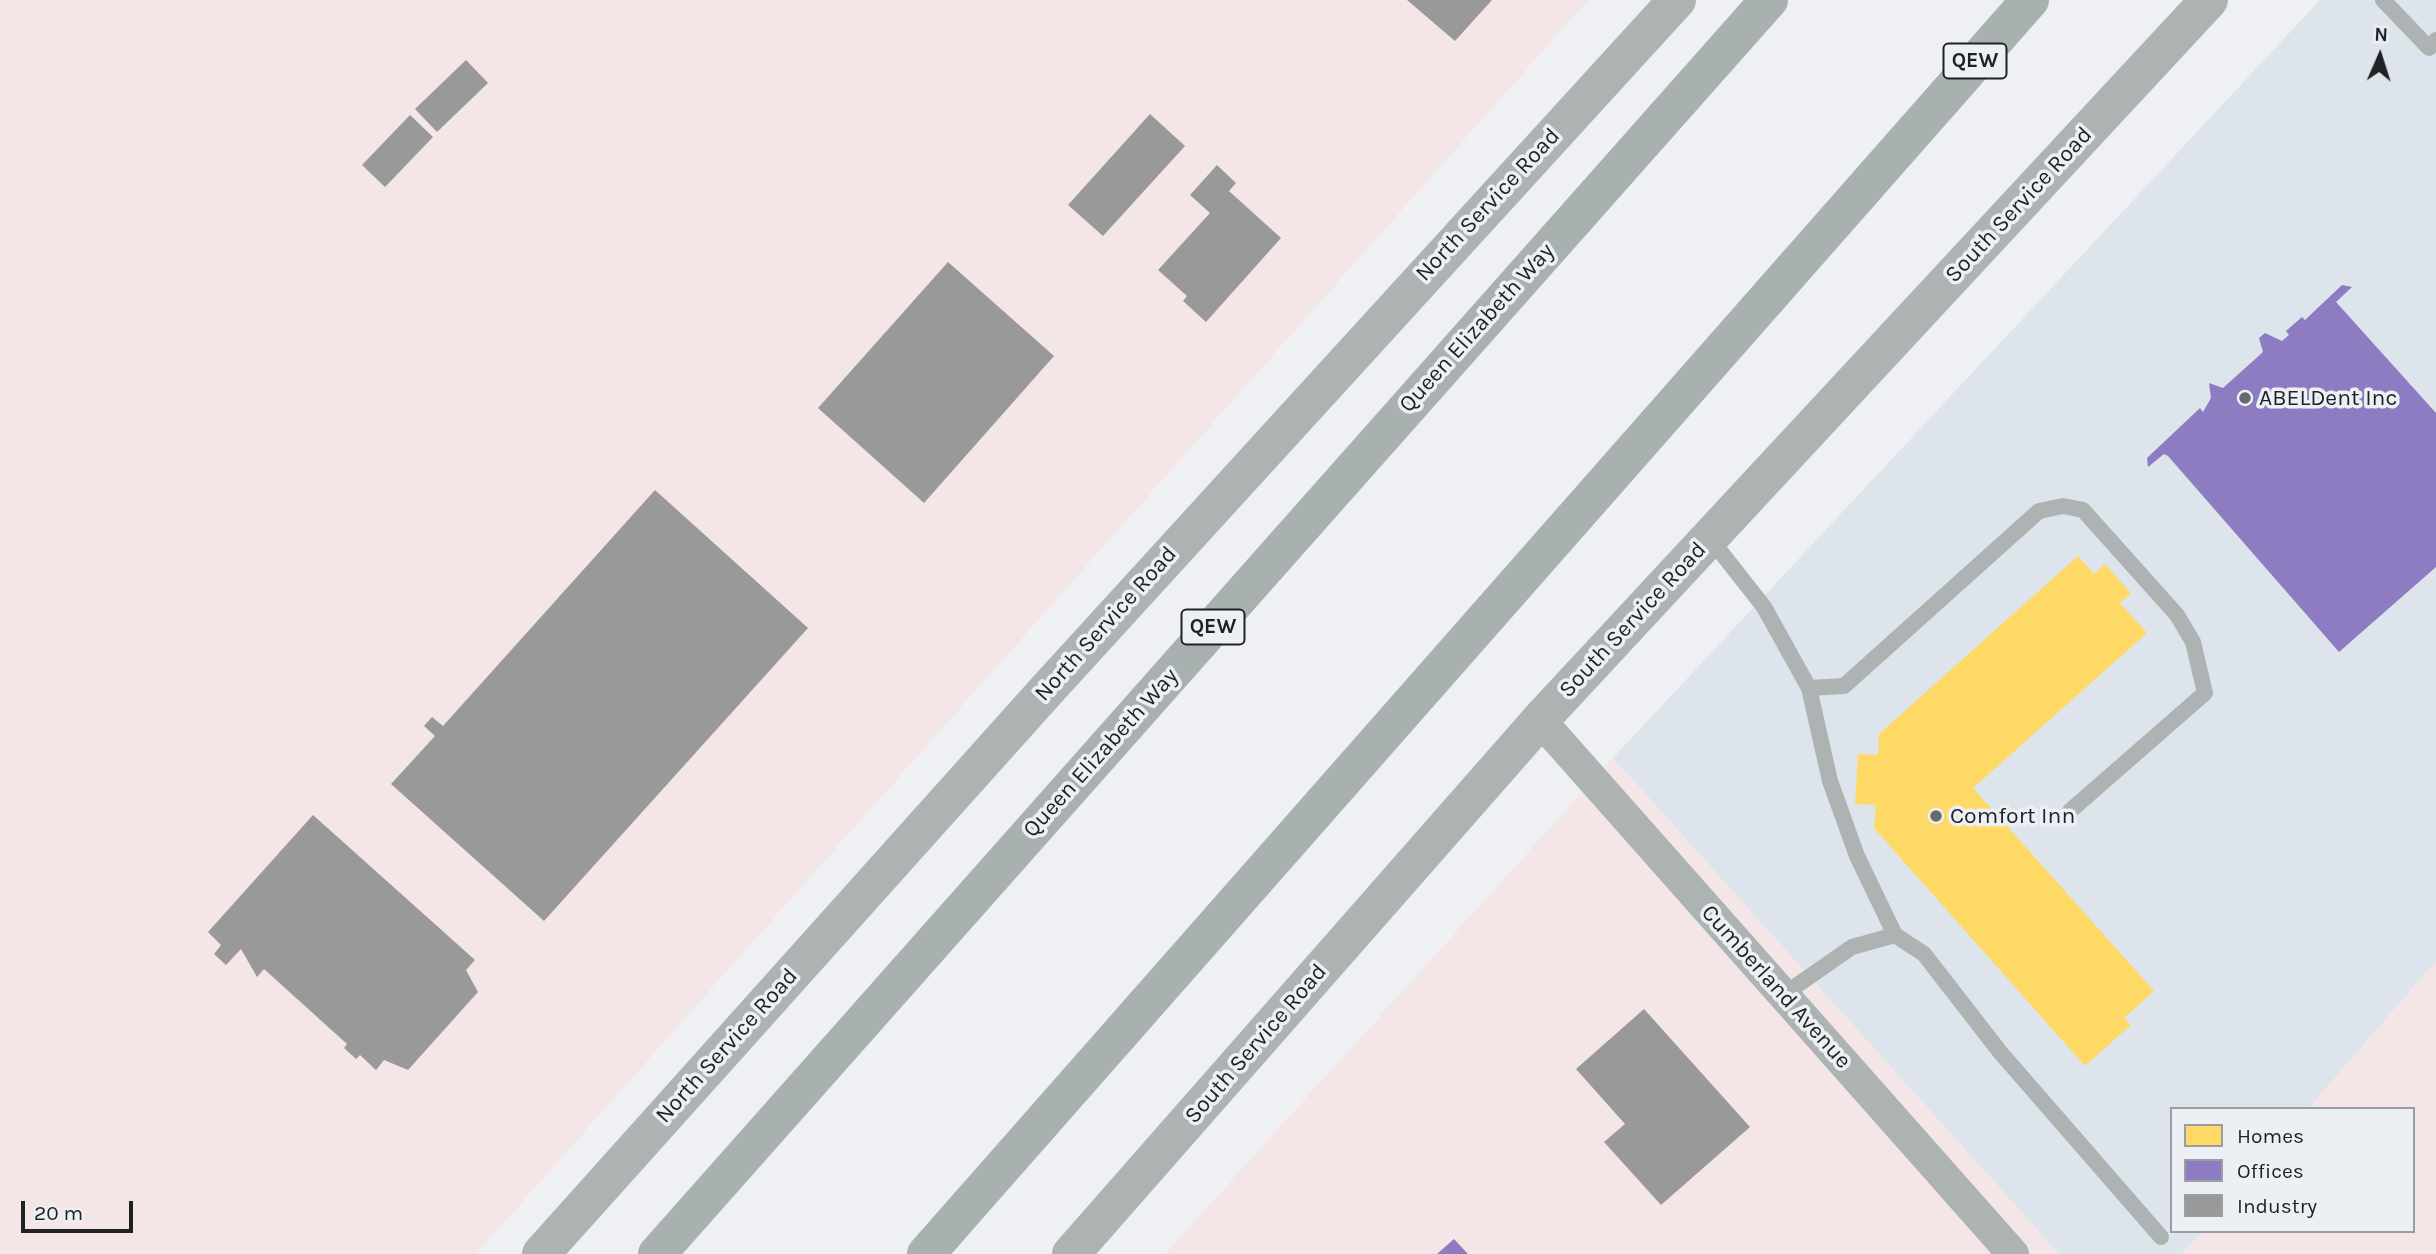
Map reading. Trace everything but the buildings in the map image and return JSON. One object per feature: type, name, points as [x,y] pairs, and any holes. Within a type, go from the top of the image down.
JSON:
[{"type":"highway","name":"Queen Elizabeth Way","points":[[657,1254],[1769,0]]},
{"type":"highway","name":"QEW","points":[[926,1254],[2029,0]]},
{"type":"street","name":"North Service Road","points":[[541,1254],[1073,661],[1678,0]]},
{"type":"street","name":"South Service Road","points":[[1071,1254],[1540,720],[2209,0]]},
{"type":"street","name":"Cumberland Avenue","points":[[1540,720],[2013,1254]]},
{"type":"lane","points":[[2383,0],[2429,48],[2436,40]]},
{"type":"lane","points":[[1809,688],[1844,686],[2039,510],[2063,506],[2082,510],[2118,546],[2177,615],[2193,642],[2206,693],[2070,811]]},
{"type":"lane","points":[[1709,537],[1764,607],[1809,688],[1830,781],[1857,856],[1895,935],[1924,954],[2000,1052],[2161,1237]]},
{"type":"lane","points":[[1783,995],[1852,947],[1895,935]]},
{"type":"shaded area","points":[[0,0],[1588,0],[476,1254],[0,1254]]},
{"type":"shaded area","points":[[2320,0],[2436,0],[2436,961],[2310,1107],[2170,1107],[2170,1233],[2200,1233],[2182,1254],[2059,1254],[1613,758]]},
{"type":"shaded area","points":[[1613,758],[2059,1254],[1165,1254]]},
{"type":"shaded area","points":[[2436,961],[2436,1254],[2182,1254],[2200,1233],[2415,1233],[2415,1107],[2310,1107]]},
{"type":"place","name":"ABELDent Inc","points":[[2245,398]]},
{"type":"place","name":"Comfort Inn","points":[[1936,816]]}]
